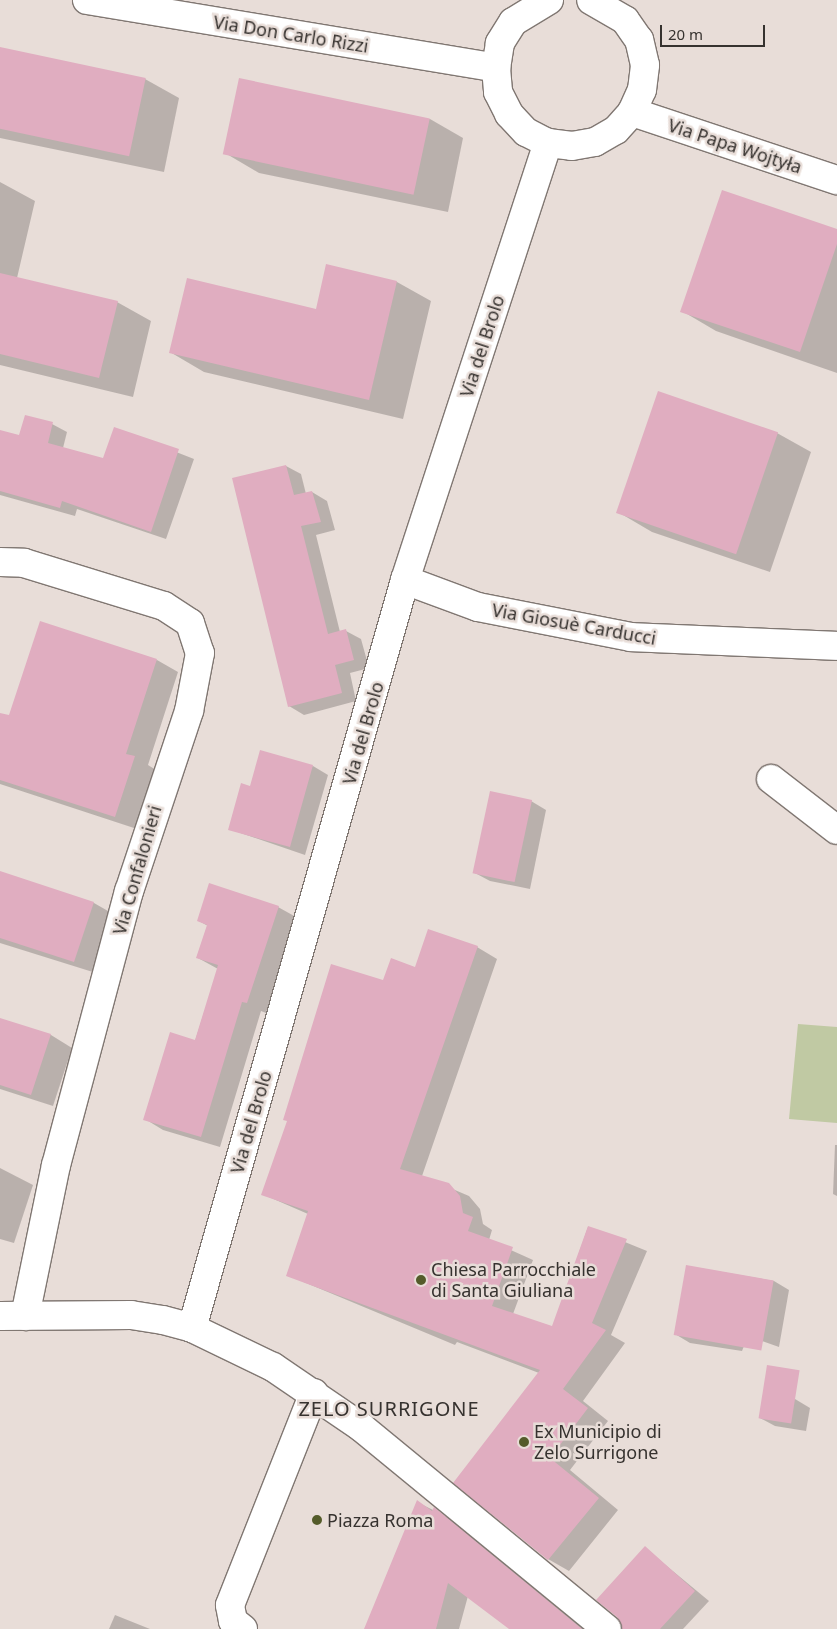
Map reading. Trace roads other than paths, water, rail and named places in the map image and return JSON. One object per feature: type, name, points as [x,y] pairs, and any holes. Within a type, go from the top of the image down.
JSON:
[{"type":"street","name":"Via Don Carlo Rizzi","points":[[87,0],[496,68]]},
{"type":"street","points":[[549,0],[513,22],[500,43],[496,68],[498,92],[509,114],[526,132],[548,143],[572,146],[595,142],[616,130],[632,112],[644,73],[639,40],[625,20],[591,0]]},
{"type":"street","name":"Via Papa Wojtyła","points":[[632,112],[837,180]]},
{"type":"street","name":"Via del Brolo","points":[[192,1328],[405,580],[548,143]]},
{"type":"street","name":"Via Confalonieri","points":[[0,562],[24,563],[164,606],[190,623],[200,653],[189,710],[129,891],[56,1165],[12,1316]]},
{"type":"street","name":"Via Giosuè Carducci","points":[[405,580],[478,607],[631,637],[837,646]]},
{"type":"street","points":[[771,779],[837,830]]},
{"type":"street","points":[[12,1316],[131,1314],[192,1328],[273,1367],[314,1393],[396,1455],[607,1629]]},
{"type":"street","points":[[243,1629],[233,1621],[230,1605],[314,1393]]},
{"type":"place","name":"Chiesa Parrocchiale di Santa Giuliana","points":[[421,1280]]},
{"type":"place","name":"Ex Municipio di Zelo Surrigone","points":[[524,1442]]},
{"type":"place","name":"Piazza Roma","points":[[317,1520]]},
{"type":"district","name":"ZELO SURRIGONE","points":[[389,1408]]}]
